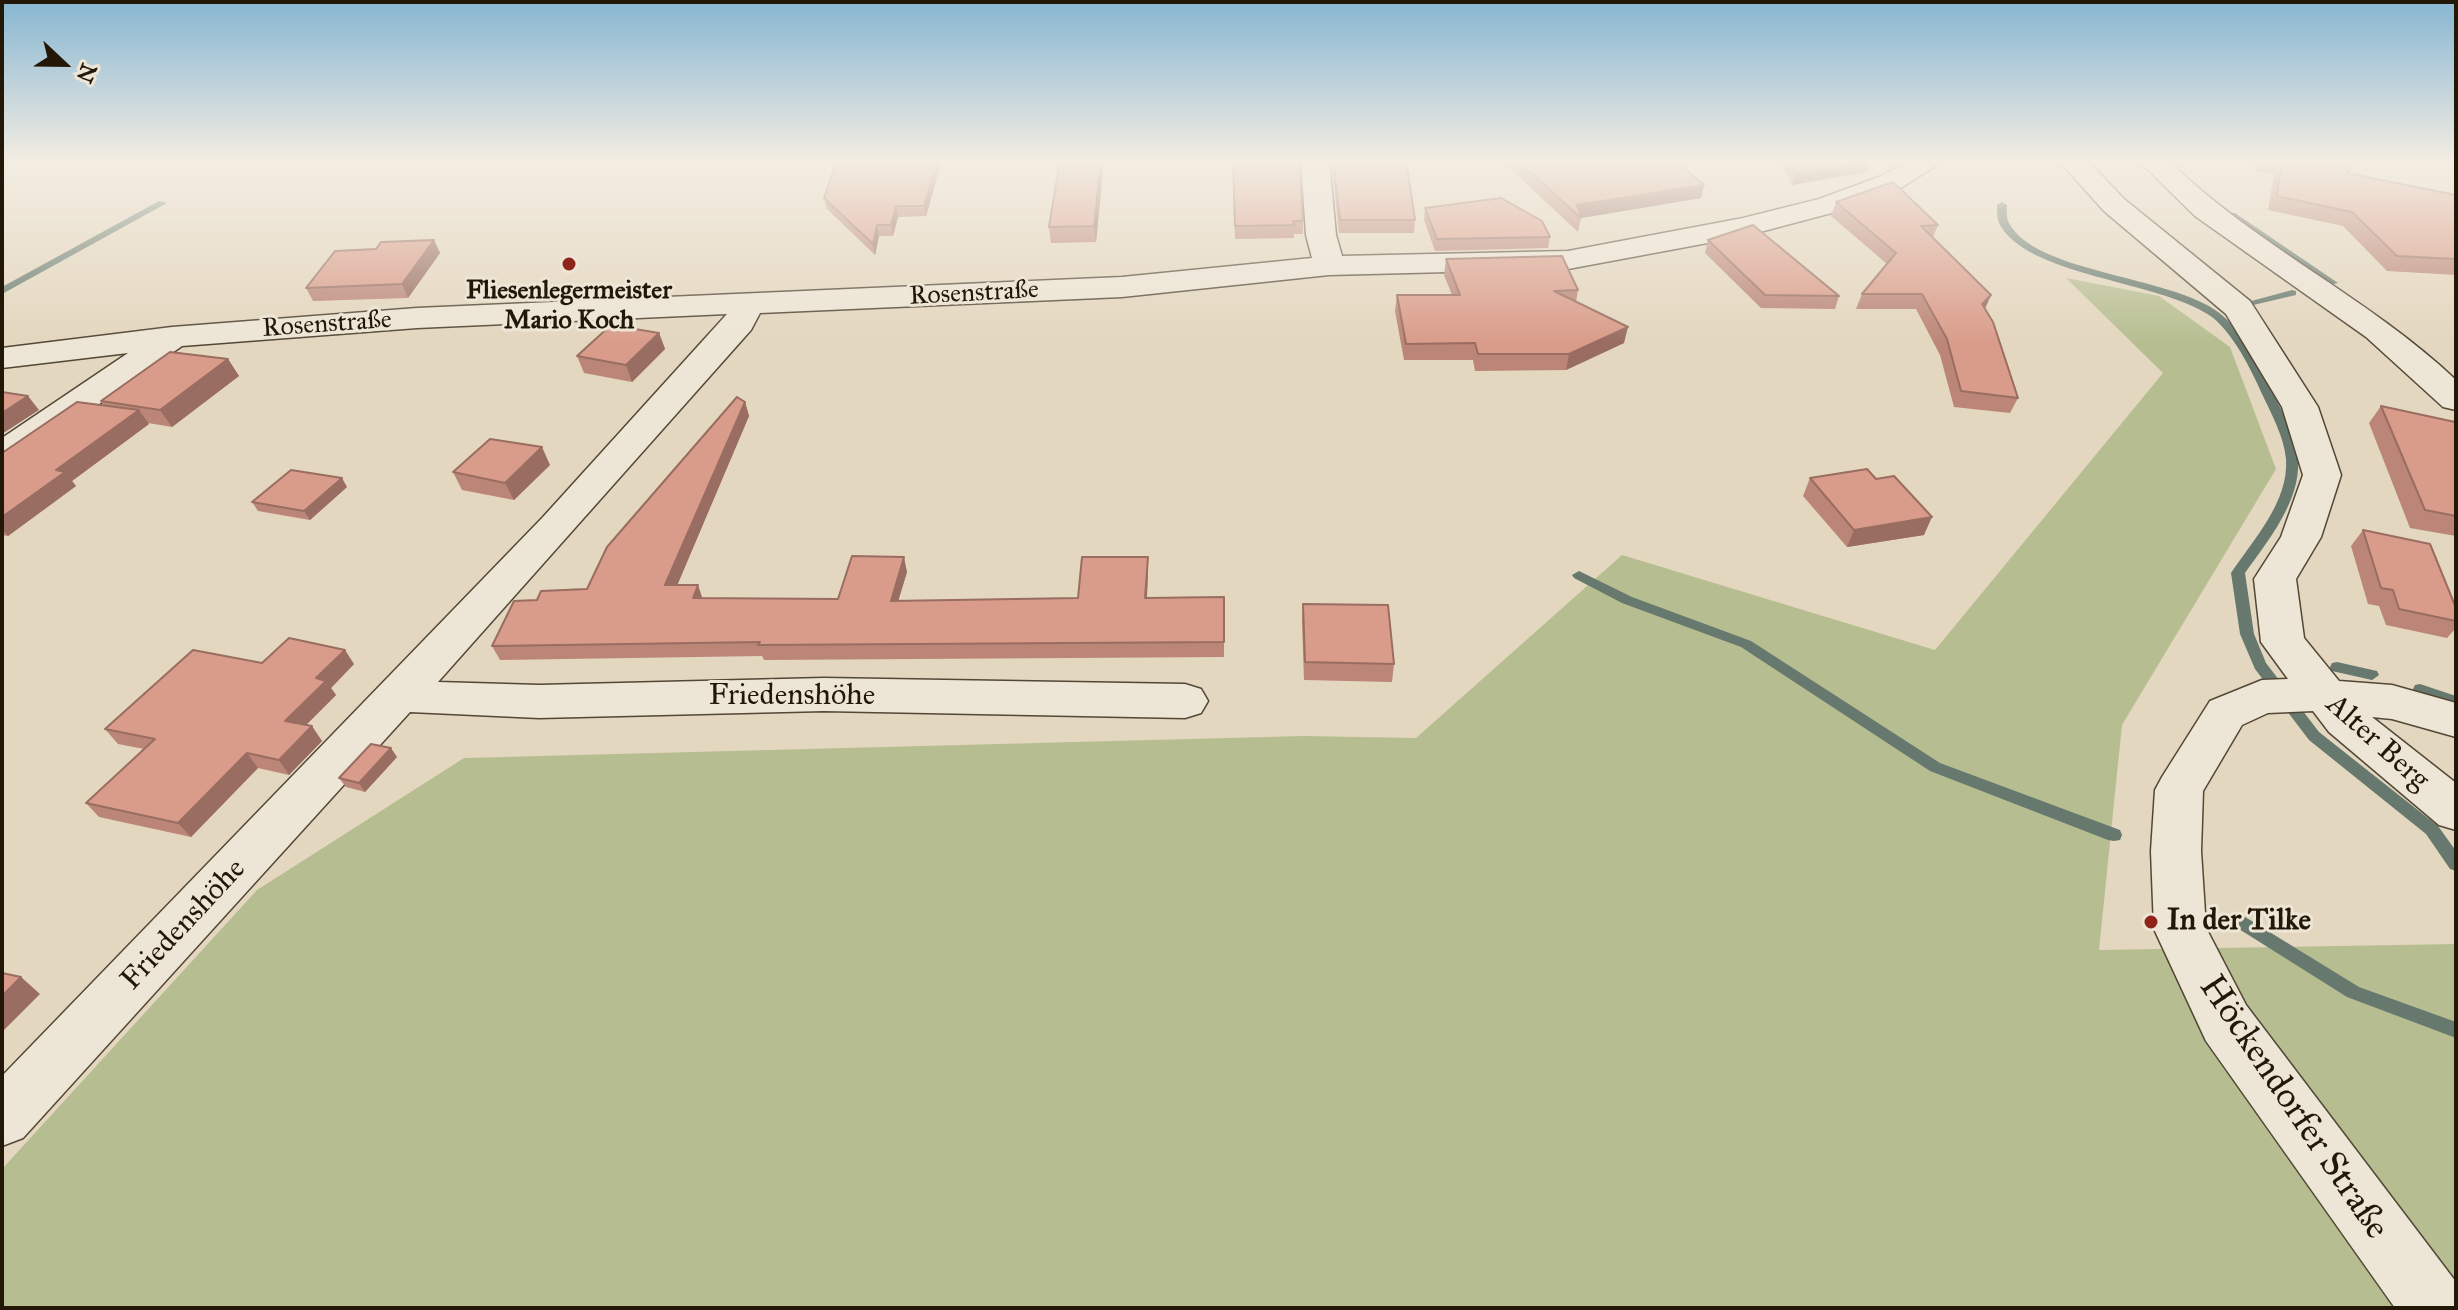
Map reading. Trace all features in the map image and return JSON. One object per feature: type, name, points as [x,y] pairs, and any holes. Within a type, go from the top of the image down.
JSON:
[{"type":"street","points":[[1320,221],[1329,266]]},
{"type":"street","name":"Rosenstraße","points":[[2,358],[172,337],[417,318],[1122,287],[1329,266],[1568,260],[1767,221]]},
{"type":"street","name":"Alter Berg","points":[[2133,221],[2238,308],[2300,407],[2322,475],[2301,537],[2275,579],[2283,642],[2297,696],[2345,720],[2456,811]]},
{"type":"street","points":[[2217,221],[2378,330],[2456,399]]},
{"type":"street","name":"Friedenshöhe","points":[[2,1118],[398,695],[739,323],[749,302]]},
{"type":"street","points":[[2,455],[172,337]]},
{"type":"street","name":"Friedenshöhe","points":[[398,695],[446,700],[600,701],[775,695],[1185,701]]},
{"type":"street","name":"Höckendorfer Straße","points":[[2435,1308],[2226,1023],[2180,929],[2176,851],[2179,790],[2226,713],[2297,696],[2392,702],[2456,720]]},
{"type":"green space","points":[[2066,278],[2159,296],[2230,347],[2276,469],[2122,725],[2099,950],[2456,944],[2456,1308],[2,1308],[2,1169],[257,890],[464,758],[1304,736],[1416,738],[1622,555],[1935,650],[2163,373]]},
{"type":"building","points":[[849,221],[892,221],[891,225],[877,225],[873,244]]},
{"type":"building","points":[[1050,221],[1095,221],[1094,226],[1049,227]]},
{"type":"building","points":[[1235,221],[1293,221],[1294,225],[1235,226]]},
{"type":"building","points":[[1430,221],[1542,221],[1550,237],[1437,239]]},
{"type":"building","points":[[1859,221],[1934,221],[1938,225],[1921,226],[1991,295],[1982,304],[1993,322],[2018,398],[1961,391],[1947,339],[1922,294],[1862,294],[1896,253]]},
{"type":"building","points":[[2361,221],[2456,221],[2456,259],[2397,256]]},
{"type":"building","points":[[1753,225],[1839,296],[1765,295],[1708,240]]},
{"type":"building","points":[[434,240],[402,284],[306,288],[335,251],[376,249],[381,242]]},
{"type":"building","points":[[1562,256],[1578,290],[1554,291],[1628,327],[1569,354],[1478,354],[1475,343],[1406,344],[1397,295],[1460,295],[1446,259]]},
{"type":"building","points":[[611,325],[659,333],[626,365],[577,356]]},
{"type":"building","points":[[170,352],[228,359],[160,410],[101,401]]},
{"type":"building","points":[[2,392],[28,396],[2,413]]},
{"type":"building","points":[[737,397],[745,402],[665,585],[698,585],[693,598],[838,599],[852,556],[904,557],[891,601],[1078,598],[1082,557],[1148,557],[1145,598],[1224,597],[1224,642],[758,645],[760,642],[492,646],[514,601],[537,600],[541,591],[587,589],[607,547]]},
{"type":"building","points":[[77,402],[139,410],[56,470],[65,472],[2,517],[2,452]]},
{"type":"building","points":[[2381,406],[2455,422],[2456,516],[2425,510]]},
{"type":"building","points":[[490,439],[542,447],[505,483],[453,472]]},
{"type":"building","points":[[1867,469],[1876,479],[1894,476],[1932,517],[1854,530],[1810,478]]},
{"type":"building","points":[[291,470],[342,478],[304,511],[252,502]]},
{"type":"building","points":[[2363,530],[2430,544],[2456,608],[2456,621],[2399,609],[2393,590],[2381,588]]},
{"type":"building","points":[[1303,604],[1388,605],[1394,664],[1305,662]]},
{"type":"building","points":[[289,638],[345,650],[316,678],[326,681],[285,721],[312,726],[279,760],[247,753],[178,823],[86,803],[155,739],[105,729],[193,650],[262,663]]},
{"type":"building","points":[[371,744],[391,748],[359,783],[339,778]]},
{"type":"building","points":[[2,973],[21,977],[2,996]]},
{"type":"waterway","points":[[2,291],[129,221]]},
{"type":"waterway","points":[[2003,221],[2018,240],[2040,253],[2069,265],[2193,302],[2215,314],[2238,342],[2277,413],[2286,436],[2292,471],[2278,512],[2238,573],[2247,634],[2260,665],[2314,736],[2432,830],[2456,864]]},
{"type":"waterway","points":[[2241,221],[2333,283]]},
{"type":"waterway","points":[[2249,303],[2292,293]]},
{"type":"waterway","points":[[1579,575],[1627,600],[1746,644],[1935,767],[2114,835]]},
{"type":"waterway","points":[[2337,667],[2372,675]]},
{"type":"waterway","points":[[2420,689],[2456,702]]},
{"type":"waterway","points":[[2237,919],[2353,992],[2456,1030]]},
{"type":"place","name":"Fliesenlegermeister Mario Koch","points":[[569,264]]},
{"type":"place","name":"In der Tilke","points":[[2151,922]]}]
